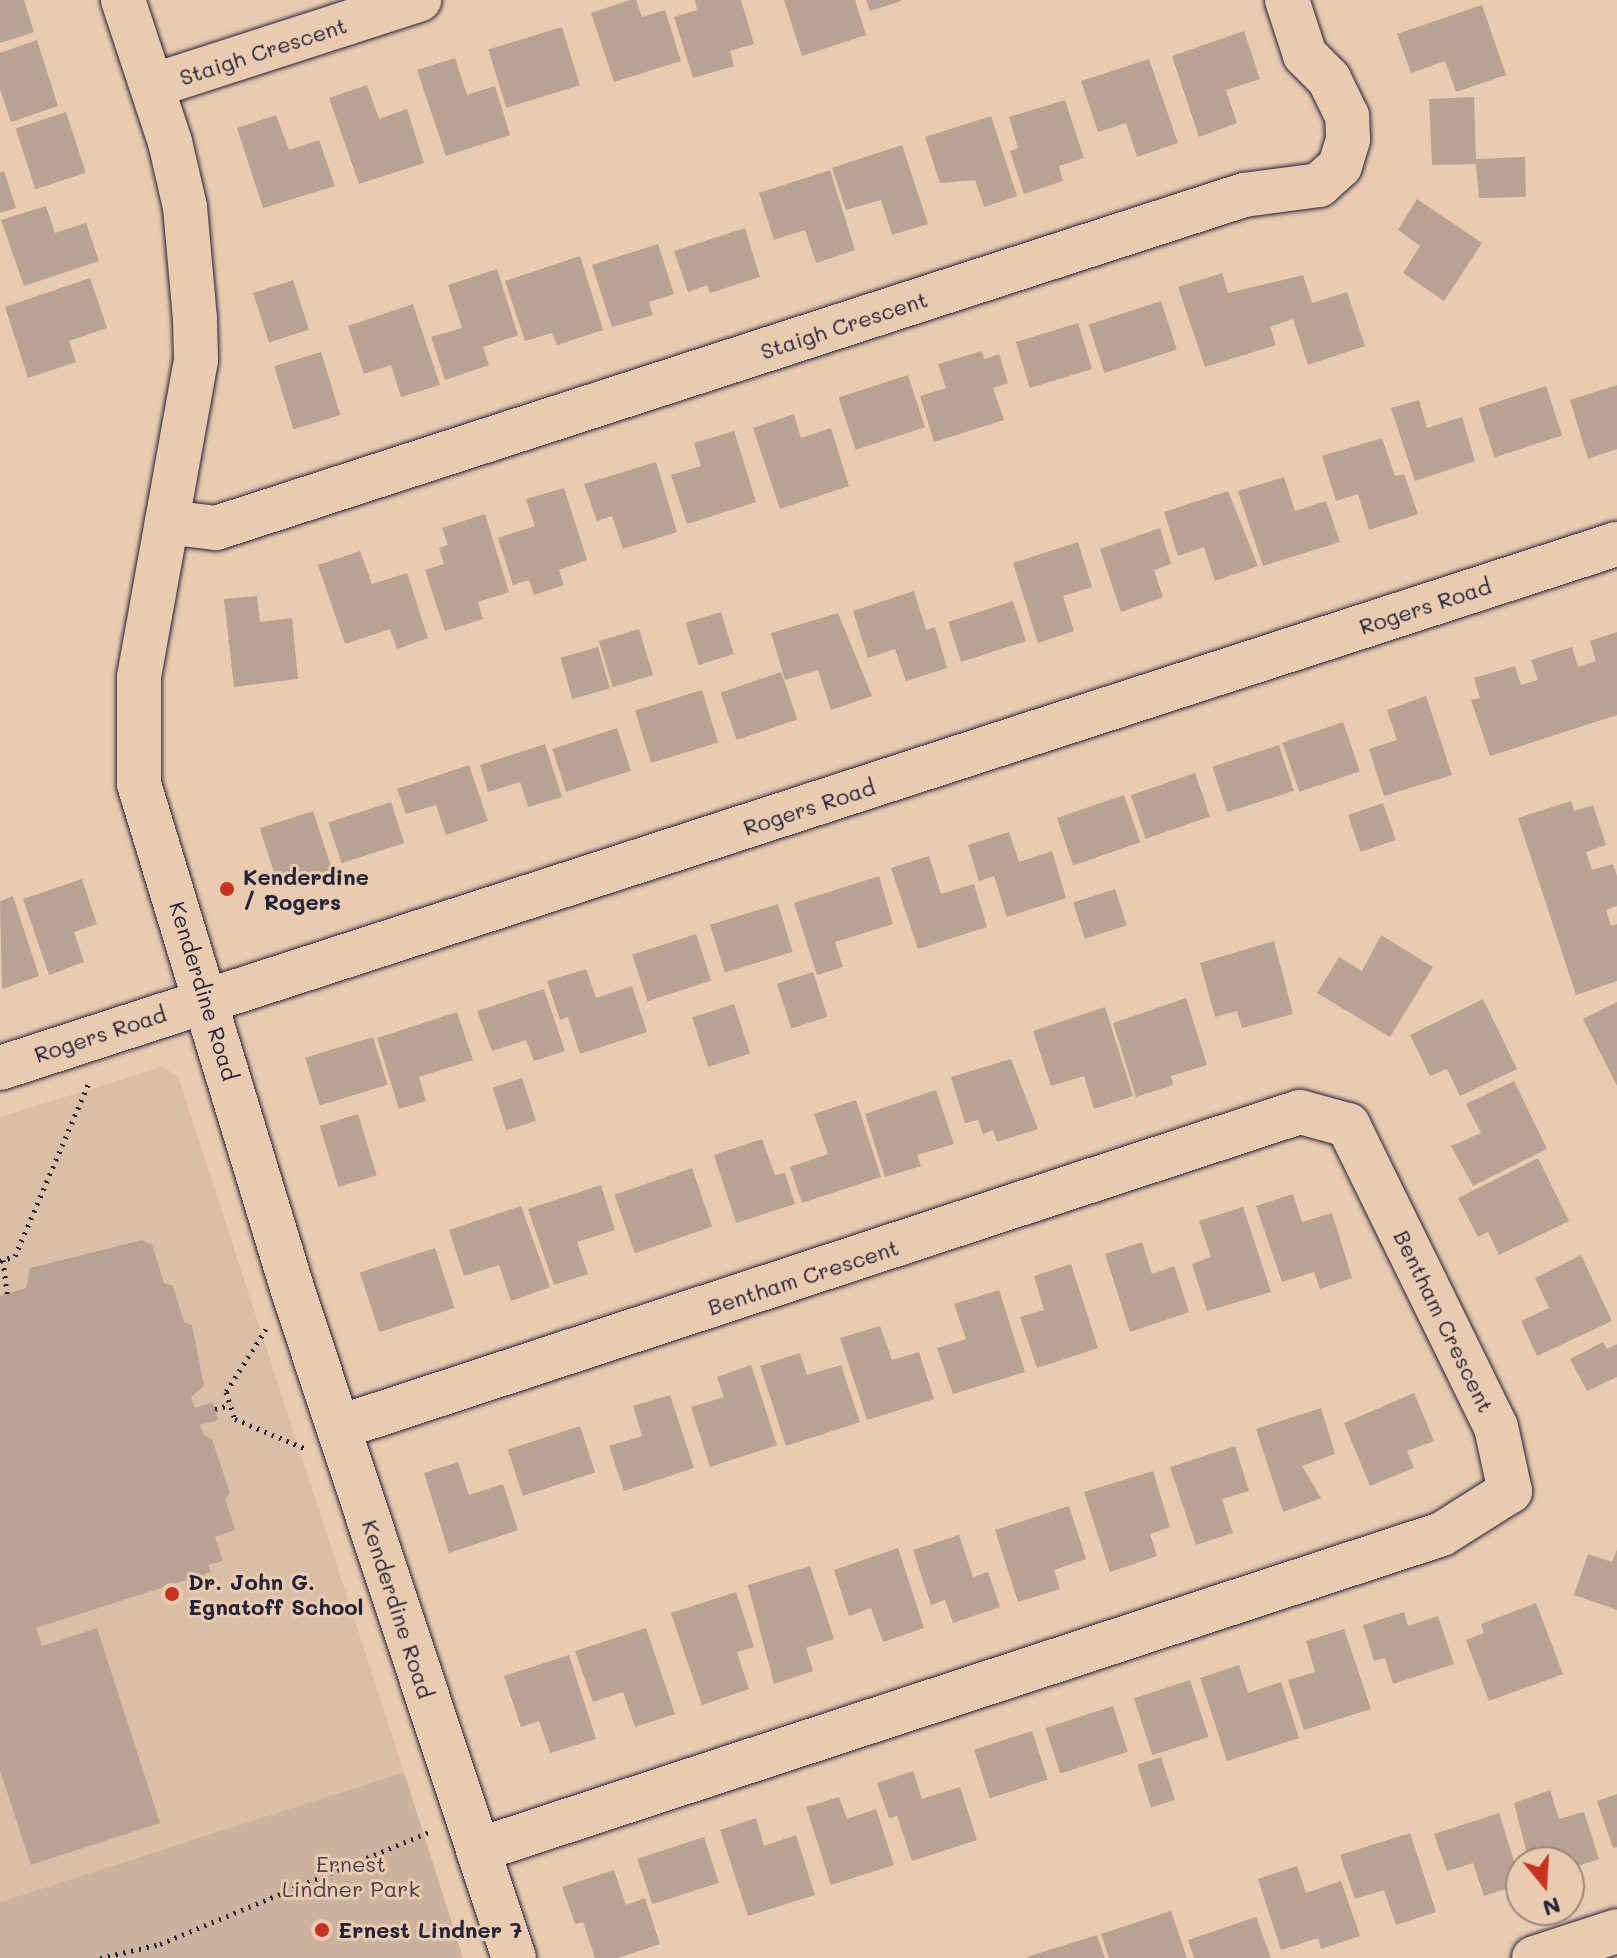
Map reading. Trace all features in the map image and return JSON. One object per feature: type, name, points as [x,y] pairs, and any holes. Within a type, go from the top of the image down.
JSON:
[{"type":"street","name":"Kenderdine Road","points":[[123,0],[170,142],[193,262],[196,360],[139,677],[139,784],[208,1001],[293,1291],[323,1437],[472,1832],[514,1958]]},
{"type":"street","name":"Staigh Crescent","points":[[152,86],[419,0]]},
{"type":"street","name":"Staigh Crescent","points":[[167,522],[216,528],[1244,195],[1319,185],[1340,166],[1348,139],[1347,116],[1329,79],[1305,55],[1287,0]]},
{"type":"street","name":"Rogers Road","points":[[0,1068],[1617,544]]},
{"type":"street","name":"Bentham Crescent","points":[[323,1437],[1300,1112],[1348,1125],[1496,1427],[1510,1491],[1442,1534],[472,1832]]},
{"type":"street","points":[[1534,1958],[1617,1931]]},
{"type":"path","points":[[7,1294],[2,1260],[15,1256],[93,1074]]},
{"type":"path","points":[[266,1328],[226,1392],[235,1419],[323,1437]]},
{"type":"path","points":[[215,1409],[230,1405]]},
{"type":"path","points":[[100,1958],[160,1944],[472,1832]]},
{"type":"shaded area","name":"Dr. John G. Egnatoff School","points":[[162,1067],[178,1076],[404,1772],[0,1902],[0,1117]]},
{"type":"green space","name":"Ernest Lindner Park","points":[[404,1772],[463,1958],[0,1958],[0,1902]]},
{"type":"building","points":[[0,0],[24,0],[34,32],[0,43]]},
{"type":"building","points":[[636,0],[642,17],[665,10],[681,61],[614,82],[591,13]]},
{"type":"building","points":[[695,0],[741,0],[754,44],[730,51],[734,66],[693,78],[674,17],[697,10]]},
{"type":"building","points":[[784,0],[855,0],[866,35],[802,56]]},
{"type":"building","points":[[866,0],[901,0],[901,1],[870,11]]},
{"type":"building","points":[[1482,5],[1506,75],[1456,92],[1445,61],[1411,73],[1397,34]]},
{"type":"building","points":[[562,27],[580,85],[506,108],[488,50]]},
{"type":"building","points":[[1244,31],[1260,79],[1226,90],[1237,123],[1199,137],[1172,56]]},
{"type":"building","points":[[37,40],[58,106],[11,122],[0,89],[0,53]]},
{"type":"building","points":[[455,58],[467,95],[495,86],[510,135],[446,156],[417,70]]},
{"type":"building","points":[[1149,59],[1178,143],[1137,157],[1126,123],[1098,132],[1081,81]]},
{"type":"building","points":[[367,85],[379,119],[407,109],[424,163],[359,184],[329,98]]},
{"type":"building","points":[[1474,97],[1476,159],[1525,157],[1526,197],[1479,198],[1476,164],[1432,165],[1429,99]]},
{"type":"building","points":[[1065,100],[1084,158],[1059,166],[1063,181],[1024,194],[1010,151],[1018,148],[1009,117]]},
{"type":"building","points":[[66,112],[86,173],[35,189],[16,128]]},
{"type":"building","points":[[276,115],[289,150],[319,140],[335,186],[263,208],[237,128]]},
{"type":"building","points":[[991,116],[1017,196],[984,207],[975,180],[940,183],[925,137]]},
{"type":"building","points":[[902,145],[928,224],[892,235],[881,200],[846,210],[832,168]]},
{"type":"building","points":[[830,170],[855,250],[816,263],[805,230],[774,240],[759,193]]},
{"type":"building","points":[[4,171],[16,208],[0,213],[0,173]]},
{"type":"building","points":[[1417,199],[1482,243],[1444,301],[1403,273],[1420,246],[1398,230]]},
{"type":"building","points":[[46,206],[55,233],[86,223],[99,261],[24,286],[1,220]]},
{"type":"building","points":[[745,228],[760,277],[710,293],[707,285],[688,292],[674,251]]},
{"type":"building","points":[[658,244],[674,294],[649,302],[653,315],[612,327],[592,265]]},
{"type":"building","points":[[580,256],[603,330],[557,345],[552,333],[525,341],[505,281]]},
{"type":"building","points":[[497,269],[518,335],[483,347],[489,365],[445,380],[431,337],[462,328],[448,285]]},
{"type":"building","points":[[1222,273],[1228,293],[1303,275],[1312,303],[1347,292],[1365,346],[1308,365],[1293,319],[1270,327],[1276,345],[1205,367],[1178,287]]},
{"type":"building","points":[[90,278],[107,328],[69,341],[76,362],[28,378],[5,307]]},
{"type":"building","points":[[293,280],[309,329],[269,342],[253,293]]},
{"type":"building","points":[[1161,301],[1177,350],[1104,373],[1089,324]]},
{"type":"building","points":[[413,304],[440,385],[401,397],[391,365],[364,374],[348,326]]},
{"type":"building","points":[[1078,323],[1092,369],[1030,388],[1016,342]]},
{"type":"building","points":[[982,351],[984,359],[999,354],[1008,383],[993,388],[1004,420],[934,442],[920,396],[946,388],[938,364]]},
{"type":"building","points":[[321,352],[340,415],[293,429],[274,366]]},
{"type":"building","points":[[908,375],[925,427],[856,450],[839,398]]},
{"type":"building","points":[[1617,385],[1617,449],[1588,459],[1570,400]]},
{"type":"building","points":[[1546,386],[1562,435],[1495,457],[1478,408]]},
{"type":"building","points":[[1419,400],[1427,428],[1462,417],[1475,461],[1415,481],[1391,408]]},
{"type":"building","points":[[794,414],[801,438],[831,428],[849,486],[780,509],[753,428]]},
{"type":"building","points":[[734,431],[756,502],[687,524],[671,475],[701,466],[694,443]]},
{"type":"building","points":[[1382,438],[1395,476],[1404,474],[1418,514],[1369,530],[1358,494],[1336,501],[1322,456]]},
{"type":"building","points":[[656,462],[677,532],[623,549],[612,516],[597,521],[584,484]]},
{"type":"building","points":[[1284,477],[1295,511],[1326,501],[1340,542],[1263,566],[1238,491]]},
{"type":"building","points":[[564,488],[587,560],[559,570],[564,585],[534,595],[529,580],[513,585],[498,538],[535,526],[526,499]]},
{"type":"building","points":[[1228,491],[1258,566],[1215,581],[1204,547],[1178,556],[1164,512]]},
{"type":"building","points":[[485,514],[509,592],[478,602],[483,619],[445,631],[425,570],[444,564],[439,548],[448,545],[442,528]]},
{"type":"building","points":[[1160,528],[1171,564],[1154,570],[1163,597],[1121,612],[1100,549]]},
{"type":"building","points":[[1078,542],[1092,587],[1063,596],[1074,631],[1038,643],[1013,563]]},
{"type":"building","points":[[360,551],[372,584],[407,573],[428,638],[397,649],[390,629],[345,644],[318,565]]},
{"type":"building","points":[[914,591],[926,630],[935,627],[947,668],[906,681],[895,649],[868,658],[853,611]]},
{"type":"building","points":[[257,596],[260,622],[292,618],[298,679],[234,687],[224,599]]},
{"type":"building","points":[[1013,601],[1026,641],[961,662],[948,622]]},
{"type":"building","points":[[721,612],[734,654],[698,665],[686,623]]},
{"type":"building","points":[[838,613],[872,696],[831,710],[818,670],[785,680],[771,633]]},
{"type":"building","points":[[639,629],[653,675],[613,687],[599,641]]},
{"type":"building","points":[[1617,632],[1617,715],[1490,756],[1471,700],[1480,698],[1474,678],[1515,666],[1521,685],[1538,680],[1531,660],[1572,647],[1578,667],[1596,661],[1590,641]]},
{"type":"building","points":[[598,647],[610,688],[572,699],[561,658]]},
{"type":"building","points":[[781,672],[797,719],[737,740],[720,693]]},
{"type":"building","points":[[702,690],[718,743],[651,763],[635,710]]},
{"type":"building","points":[[1426,696],[1452,775],[1384,796],[1369,749],[1397,740],[1387,710]]},
{"type":"building","points":[[1343,722],[1360,771],[1299,792],[1282,743]]},
{"type":"building","points":[[617,728],[631,771],[566,792],[552,749]]},
{"type":"building","points":[[545,744],[562,797],[528,807],[520,782],[488,792],[480,765]]},
{"type":"building","points":[[1279,745],[1294,791],[1227,812],[1212,767]]},
{"type":"building","points":[[469,765],[488,821],[446,835],[436,805],[406,814],[397,789]]},
{"type":"building","points":[[1195,773],[1210,816],[1146,839],[1131,795]]},
{"type":"building","points":[[1124,795],[1140,842],[1073,865],[1057,818]]},
{"type":"building","points":[[1571,801],[1574,811],[1593,805],[1606,845],[1586,852],[1592,870],[1613,864],[1617,876],[1617,906],[1606,910],[1611,926],[1617,924],[1617,981],[1576,995],[1518,818]]},
{"type":"building","points":[[391,802],[404,843],[342,863],[328,822]]},
{"type":"building","points":[[1383,803],[1396,840],[1361,852],[1348,815]]},
{"type":"building","points":[[313,811],[332,870],[279,887],[260,828]]},
{"type":"building","points":[[1009,832],[1019,862],[1052,851],[1066,898],[1007,917],[994,876],[979,881],[968,845]]},
{"type":"building","points":[[929,856],[941,894],[974,884],[987,927],[918,949],[891,868]]},
{"type":"building","points":[[879,876],[893,924],[835,942],[843,967],[817,975],[794,903]]},
{"type":"building","points":[[82,879],[97,924],[74,932],[84,962],[49,975],[23,899]]},
{"type":"building","points":[[1115,889],[1127,925],[1085,939],[1073,903]]},
{"type":"building","points":[[13,896],[39,976],[2,989],[0,901]]},
{"type":"building","points":[[778,904],[793,952],[725,973],[710,925]]},
{"type":"building","points":[[696,934],[711,981],[647,1001],[632,955]]},
{"type":"building","points":[[1381,935],[1433,967],[1390,1037],[1317,993],[1339,957],[1362,971]]},
{"type":"building","points":[[1274,941],[1293,1014],[1242,1028],[1237,1011],[1215,1017],[1200,963]]},
{"type":"building","points":[[586,969],[596,998],[632,986],[647,1032],[580,1054],[568,1017],[560,1020],[547,981]]},
{"type":"building","points":[[813,972],[828,1017],[791,1028],[777,984]]},
{"type":"building","points":[[544,989],[565,1051],[534,1061],[526,1040],[492,1051],[477,1011]]},
{"type":"building","points":[[1186,998],[1207,1065],[1171,1076],[1173,1085],[1136,1097],[1113,1023]]},
{"type":"building","points":[[1483,999],[1517,1069],[1460,1096],[1447,1069],[1430,1076],[1410,1035]]},
{"type":"building","points":[[1617,1002],[1617,1086],[1583,1019]]},
{"type":"building","points":[[734,1004],[750,1053],[708,1067],[692,1018]]},
{"type":"building","points":[[1105,1007],[1133,1096],[1094,1109],[1084,1076],[1051,1086],[1033,1031]]},
{"type":"building","points":[[457,1012],[473,1060],[419,1077],[426,1101],[399,1109],[377,1038]]},
{"type":"building","points":[[373,1037],[388,1085],[320,1106],[305,1058]]},
{"type":"building","points":[[1011,1059],[1038,1129],[997,1142],[993,1130],[983,1134],[978,1120],[965,1123],[951,1077]]},
{"type":"building","points":[[522,1078],[536,1121],[506,1130],[493,1088]]},
{"type":"building","points":[[1514,1081],[1547,1149],[1473,1186],[1451,1146],[1481,1133],[1466,1104]]},
{"type":"building","points":[[936,1090],[954,1144],[917,1155],[921,1166],[885,1177],[865,1114]]},
{"type":"building","points":[[856,1100],[881,1177],[802,1203],[790,1167],[828,1154],[814,1114]]},
{"type":"building","points":[[358,1114],[377,1175],[338,1187],[320,1126]]},
{"type":"building","points":[[762,1139],[775,1175],[785,1173],[795,1204],[736,1223],[714,1155]]},
{"type":"building","points":[[1538,1158],[1569,1221],[1499,1255],[1488,1232],[1478,1237],[1458,1198]]},
{"type":"building","points":[[692,1168],[712,1227],[635,1253],[614,1195]]},
{"type":"building","points":[[601,1185],[615,1230],[577,1242],[588,1274],[554,1285],[528,1209]]},
{"type":"building","points":[[1293,1194],[1302,1222],[1332,1213],[1352,1278],[1320,1289],[1314,1272],[1282,1282],[1256,1206]]},
{"type":"building","points":[[521,1206],[550,1287],[511,1301],[499,1265],[464,1276],[449,1230]]},
{"type":"building","points":[[1243,1207],[1271,1292],[1207,1311],[1192,1264],[1211,1257],[1199,1221]]},
{"type":"building","name":"Dr. John G. Egnatoff School","points":[[142,1240],[152,1245],[164,1283],[173,1286],[184,1322],[192,1325],[204,1386],[191,1397],[195,1408],[213,1402],[218,1420],[200,1425],[204,1435],[212,1439],[230,1493],[225,1499],[235,1530],[215,1537],[223,1561],[208,1565],[211,1572],[36,1628],[42,1646],[97,1628],[160,1823],[31,1865],[0,1770],[0,1296],[26,1288],[30,1268]]},
{"type":"building","points":[[1142,1242],[1152,1274],[1174,1266],[1189,1312],[1130,1332],[1105,1254]]},
{"type":"building","points":[[435,1248],[454,1308],[379,1332],[360,1272]]},
{"type":"building","points":[[1581,1255],[1612,1321],[1537,1356],[1521,1321],[1549,1308],[1535,1278]]},
{"type":"building","points":[[1071,1264],[1098,1348],[1037,1368],[1020,1317],[1044,1310],[1034,1276]]},
{"type":"building","points":[[999,1290],[1025,1372],[953,1394],[937,1348],[966,1339],[954,1304]]},
{"type":"building","points":[[880,1326],[892,1360],[919,1352],[934,1399],[867,1420],[840,1338]]},
{"type":"building","points":[[1603,1342],[1607,1349],[1617,1344],[1617,1377],[1587,1391],[1570,1359]]},
{"type":"building","points":[[800,1353],[807,1375],[841,1365],[860,1422],[786,1446],[760,1366]]},
{"type":"building","points":[[751,1365],[777,1445],[710,1467],[691,1407],[724,1397],[717,1377]]},
{"type":"building","points":[[1414,1393],[1434,1441],[1407,1451],[1414,1468],[1370,1486],[1344,1423]]},
{"type":"building","points":[[670,1395],[694,1468],[624,1491],[609,1446],[642,1436],[633,1406]]},
{"type":"building","points":[[1321,1408],[1335,1454],[1302,1466],[1321,1498],[1283,1512],[1256,1429]]},
{"type":"building","points":[[580,1426],[595,1473],[523,1496],[508,1449]]},
{"type":"building","points":[[1235,1446],[1249,1491],[1222,1499],[1233,1533],[1196,1545],[1170,1467]]},
{"type":"building","points":[[458,1462],[469,1495],[503,1484],[518,1530],[449,1553],[424,1473]]},
{"type":"building","points":[[1153,1471],[1170,1527],[1150,1534],[1157,1556],[1110,1572],[1084,1492]]},
{"type":"building","points":[[1069,1506],[1086,1559],[1054,1570],[1060,1589],[1018,1602],[995,1530]]},
{"type":"building","points":[[959,1535],[973,1577],[988,1572],[1000,1607],[953,1623],[945,1600],[931,1605],[913,1550]]},
{"type":"building","points":[[898,1548],[924,1628],[883,1642],[871,1608],[849,1616],[834,1570]]},
{"type":"building","points":[[1617,1549],[1617,1610],[1574,1595],[1588,1554],[1612,1562]]},
{"type":"building","points":[[810,1566],[834,1639],[806,1648],[813,1671],[774,1684],[748,1585]]},
{"type":"building","points":[[736,1592],[754,1647],[737,1652],[749,1689],[702,1705],[671,1613]]},
{"type":"building","points":[[1536,1603],[1563,1674],[1489,1701],[1466,1640],[1484,1633],[1481,1624]]},
{"type":"building","points":[[1404,1612],[1408,1626],[1438,1616],[1454,1664],[1393,1684],[1385,1658],[1374,1661],[1363,1625]]},
{"type":"building","points":[[646,1628],[675,1714],[635,1727],[623,1692],[593,1702],[575,1651]]},
{"type":"building","points":[[1344,1629],[1371,1709],[1304,1730],[1288,1680],[1315,1672],[1306,1641]]},
{"type":"building","points":[[569,1655],[596,1739],[550,1753],[539,1721],[521,1727],[504,1676]]},
{"type":"building","points":[[1239,1665],[1248,1693],[1281,1682],[1299,1738],[1227,1761],[1200,1678]]},
{"type":"building","points":[[1190,1680],[1209,1737],[1152,1755],[1134,1698]]},
{"type":"building","points":[[1113,1706],[1128,1752],[1060,1774],[1045,1728]]},
{"type":"building","points":[[1032,1731],[1048,1780],[990,1798],[974,1750]]},
{"type":"building","points":[[1161,1757],[1175,1800],[1151,1808],[1137,1765]]},
{"type":"building","points":[[913,1771],[922,1799],[960,1787],[977,1840],[912,1861],[897,1816],[889,1818],[877,1783]]},
{"type":"building","points":[[1550,1790],[1559,1819],[1584,1812],[1599,1859],[1585,1864],[1585,1846],[1525,1846],[1514,1803]]},
{"type":"building","points":[[1617,1794],[1617,1847],[1613,1848],[1597,1801]]},
{"type":"building","points":[[839,1797],[847,1819],[876,1809],[894,1865],[831,1885],[806,1807]]},
{"type":"building","points":[[1499,1813],[1509,1846],[1505,1846],[1505,1889],[1484,1896],[1473,1863],[1447,1871],[1434,1834]]},
{"type":"building","points":[[756,1818],[764,1846],[796,1835],[815,1895],[748,1916],[720,1830]]},
{"type":"building","points":[[1410,1833],[1436,1912],[1396,1925],[1384,1890],[1355,1899],[1340,1855]]},
{"type":"building","points":[[704,1837],[719,1883],[652,1904],[637,1859]]},
{"type":"building","points":[[1297,1866],[1306,1893],[1341,1881],[1360,1936],[1321,1949],[1318,1938],[1281,1950],[1258,1879]]},
{"type":"building","points":[[614,1870],[626,1905],[645,1898],[660,1944],[618,1958],[595,1958],[583,1922],[575,1924],[562,1887]]},
{"type":"building","points":[[1171,1911],[1187,1958],[1109,1958],[1101,1934]]},
{"type":"building","points":[[1256,1917],[1271,1958],[1194,1958],[1188,1940]]},
{"type":"building","points":[[1097,1935],[1105,1958],[1027,1958],[1027,1957]]},
{"type":"place","name":"Kenderdine / Rogers","points":[[227,889]]},
{"type":"place","name":"Dr. John G. Egnatoff School","points":[[172,1594]]},
{"type":"place","name":"Ernest Lindner 7","points":[[322,1930]]}]
